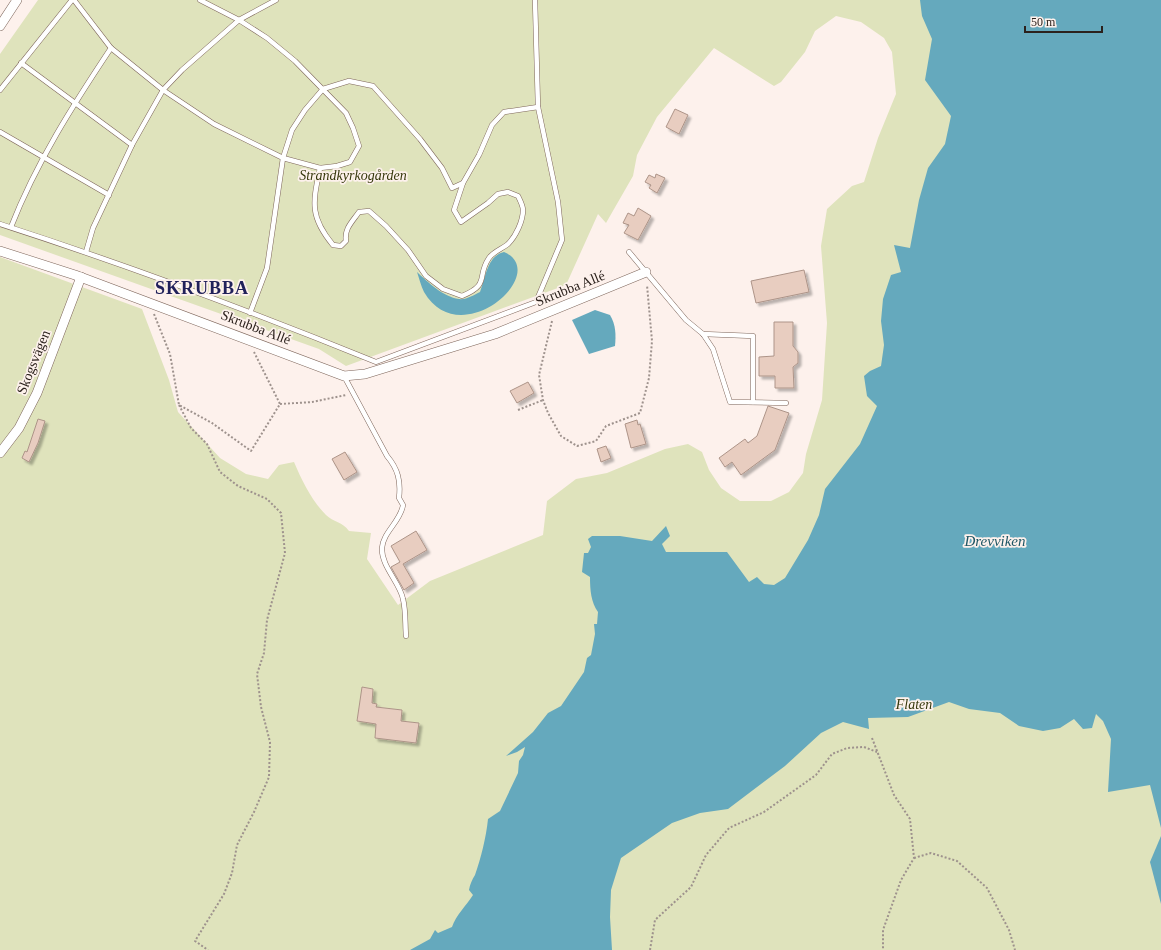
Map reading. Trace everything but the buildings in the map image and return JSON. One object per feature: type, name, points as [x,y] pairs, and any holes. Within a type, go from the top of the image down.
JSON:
[{"type":"street","points":[[0,26],[17,0]]},
{"type":"street","name":"Skrubba Allé","points":[[0,251],[81,277],[344,376],[365,374],[495,334],[646,272]]},
{"type":"street","name":"Skogsvägen","points":[[0,452],[19,428],[37,393],[81,277]]},
{"type":"lane","points":[[0,90],[73,0],[111,48],[163,90],[214,124],[283,158],[320,168],[337,166],[350,162],[359,146],[354,128],[346,113],[295,61],[267,38],[239,20],[200,0]]},
{"type":"lane","points":[[86,252],[94,228],[132,144],[163,90],[182,70],[239,20],[276,0]]},
{"type":"lane","points":[[0,224],[86,252],[376,362],[536,302],[562,240],[558,202],[538,107],[534,0]]},
{"type":"lane","points":[[11,227],[20,203],[43,158],[75,102],[111,48]]},
{"type":"lane","points":[[21,63],[132,144]]},
{"type":"lane","points":[[250,313],[267,268],[283,158],[292,130],[305,110],[323,89],[349,81],[373,86],[425,145],[442,168],[452,188],[463,183]]},
{"type":"lane","points":[[320,168],[313,200],[317,219],[323,233],[333,245],[341,246],[346,241],[345,234],[349,225],[360,212],[369,211],[386,226],[408,250],[426,276],[443,290],[462,296],[476,290],[481,282],[488,259],[495,252],[509,244],[520,226],[523,209],[518,196],[508,192],[498,194],[488,204],[461,222],[454,210],[463,183],[479,155],[492,124],[504,112],[538,107]]},
{"type":"lane","points":[[0,132],[109,195]]},
{"type":"lane","points":[[629,252],[686,320],[703,334],[713,349],[730,402],[786,403]]},
{"type":"lane","points":[[703,334],[752,336],[753,402]]},
{"type":"lane","points":[[344,376],[388,456],[397,468],[400,487],[399,498],[403,505],[402,512],[388,532],[382,549],[388,569],[403,598],[406,636]]},
{"type":"path","points":[[555,309],[539,375],[543,400],[548,413],[561,436],[577,446],[596,441],[606,426],[640,412],[649,378],[652,340],[646,272]]},
{"type":"path","points":[[148,302],[170,354],[179,405],[191,428],[207,444],[220,472],[238,486],[267,499],[281,513],[285,553],[267,620],[264,653],[257,674],[261,707],[270,742],[269,777],[238,845],[232,873],[224,894],[195,940],[208,950]]},
{"type":"path","points":[[248,339],[280,404]]},
{"type":"path","points":[[280,404],[312,402],[352,393]]},
{"type":"path","points":[[518,410],[543,400]]},
{"type":"path","points":[[179,405],[212,423],[251,451],[280,404]]},
{"type":"path","points":[[872,738],[894,795],[910,819],[914,858],[901,880],[883,930],[883,950]]},
{"type":"path","points":[[650,950],[655,920],[691,887],[706,855],[728,828],[764,812],[816,775],[832,754],[847,748],[864,747],[877,752]]},
{"type":"path","points":[[914,858],[931,853],[957,861],[987,888],[1009,930],[1015,950]]},
{"type":"green space","name":"Flaten","points":[[38,0],[1161,0],[1161,950],[0,950],[0,257],[142,309],[169,380],[178,412],[220,458],[246,474],[268,479],[279,465],[294,462],[308,490],[326,515],[347,528],[349,531],[371,533],[367,559],[398,605],[430,581],[543,535],[547,501],[576,479],[607,473],[665,449],[688,444],[702,452],[709,470],[721,488],[740,501],[771,501],[789,492],[803,473],[806,454],[822,400],[827,323],[821,246],[827,209],[852,186],[864,182],[878,138],[896,94],[892,52],[884,38],[861,22],[836,16],[815,31],[805,52],[781,82],[774,86],[714,48],[657,117],[637,155],[633,176],[606,223],[598,214],[566,285],[346,366],[319,349],[0,235],[0,54]]},
{"type":"water","name":"Drevviken","points":[[920,0],[1161,0],[1161,828],[1150,785],[1108,792],[1111,739],[1103,721],[1096,714],[1092,728],[1083,729],[1074,719],[1060,728],[1043,731],[1019,726],[1000,713],[969,709],[949,702],[908,717],[868,718],[869,729],[843,722],[821,733],[785,766],[728,809],[700,813],[672,823],[621,858],[611,890],[610,917],[612,950],[410,950],[430,939],[435,930],[438,933],[452,927],[473,895],[469,888],[481,855],[488,819],[500,811],[518,773],[519,761],[523,755],[525,747],[506,756],[533,732],[548,713],[561,706],[584,672],[587,658],[591,655],[595,634],[594,624],[597,624],[598,612],[591,596],[590,577],[582,572],[584,553],[588,553],[591,547],[588,539],[592,536],[620,536],[652,541],[666,526],[670,536],[662,544],[666,552],[727,552],[749,582],[757,577],[764,584],[774,585],[785,578],[808,540],[819,515],[825,489],[860,444],[877,406],[867,396],[864,376],[870,371],[881,366],[884,345],[881,321],[883,299],[891,275],[901,272],[894,245],[910,248],[919,200],[928,168],[945,144],[951,116],[925,80],[932,39],[922,16]]},
{"type":"water","points":[[504,252],[516,262],[517,276],[509,290],[496,303],[478,312],[458,315],[440,309],[424,292],[417,272],[436,288],[453,298],[464,299],[480,292],[491,262],[498,254]]},
{"type":"water","points":[[595,310],[610,315],[615,330],[615,346],[589,354],[572,320]]},
{"type":"water","points":[[1161,836],[1161,904],[1150,862]]},
{"type":"district","name":"SKRUBBA","points":[[202,288]]},
{"type":"park label","name":"Strandkyrkogården","points":[[353,175]]}]
